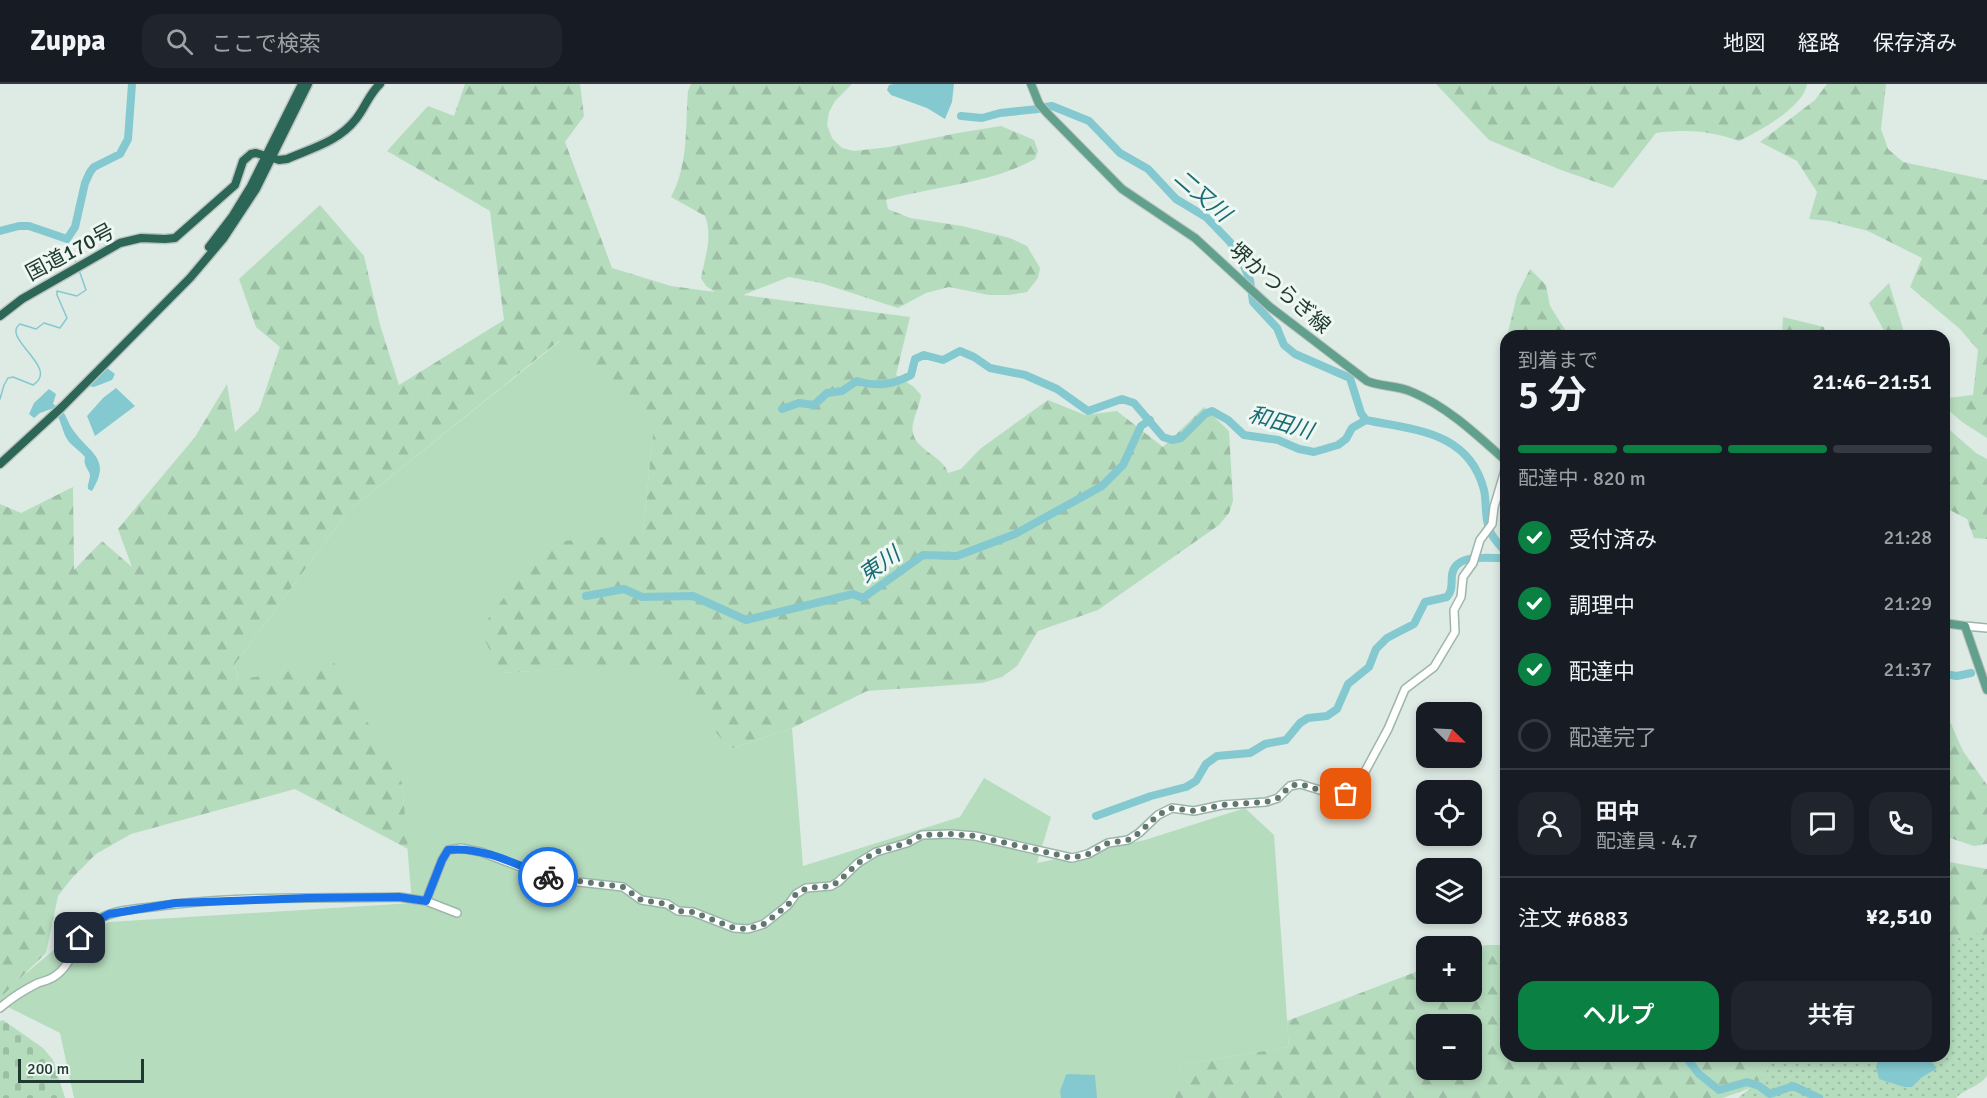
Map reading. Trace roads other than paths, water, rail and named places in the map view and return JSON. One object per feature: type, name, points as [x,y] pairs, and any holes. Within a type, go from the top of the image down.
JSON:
[{"type":"highway","points":[[0,464],[54,416],[190,279],[223,239],[256,189],[302,84]]},
{"type":"highway","points":[[270,157],[308,84]]},
{"type":"highway","name":"国道170号","points":[[0,316],[22,299],[120,243],[130,240],[175,238],[235,185],[246,157],[256,153],[279,160],[287,159],[340,136],[380,84]]},
{"type":"main road","name":"堺かつらぎ線","points":[[1030,84],[1039,104],[1122,189],[1195,238],[1256,294],[1358,375],[1375,384],[1408,390],[1431,401],[1472,431],[1500,456]]},
{"type":"main road","points":[[1950,624],[1965,626],[1987,690]]},
{"type":"street","points":[[426,901],[448,850],[461,848],[481,852],[552,879],[623,887],[641,900],[667,904],[678,911],[693,912],[734,928],[748,929],[764,924],[788,905],[796,894],[807,888],[831,886],[858,863],[876,852],[907,843],[922,835],[975,836],[1072,858],[1088,854],[1108,843],[1128,840],[1158,815],[1172,808],[1194,811],[1222,805],[1266,802],[1278,798],[1294,785],[1310,786],[1329,792],[1351,793],[1355,790],[1388,729],[1405,689],[1434,667],[1455,633],[1454,610],[1461,597],[1463,577],[1473,563],[1484,534],[1491,526],[1500,487]]},
{"type":"street","points":[[1965,626],[1987,628]]},
{"type":"street","points":[[0,1008],[10,999],[54,978],[63,970],[80,938],[96,921],[120,911],[176,903],[290,898],[399,897],[426,901],[457,913]]},
{"type":"water","points":[[954,84],[952,102],[945,119],[927,108],[891,95],[887,90],[889,85]]},
{"type":"water","points":[[107,368],[115,374],[112,380],[94,387],[88,386]]},
{"type":"water","points":[[116,388],[135,406],[95,436],[87,416],[103,398]]},
{"type":"water","points":[[49,389],[56,394],[53,404],[63,412],[73,430],[92,451],[99,464],[98,480],[92,491],[88,489],[90,475],[85,465],[85,457],[70,443],[55,413],[51,409],[34,418],[29,414],[34,403]]},
{"type":"water","points":[[1877,1062],[1932,1062],[1937,1068],[1912,1087],[1904,1087],[1879,1079],[1876,1067]]},
{"type":"water","points":[[1068,1074],[1095,1075],[1097,1098],[1061,1098],[1060,1091]]},
{"type":"waterway","points":[[0,231],[29,226],[67,239],[75,227],[85,183],[90,172],[94,167],[120,154],[128,139],[132,84]]},
{"type":"waterway","name":"二又川","points":[[1046,107],[1052,106],[1089,121],[1120,153],[1148,169],[1176,199],[1206,217],[1239,255],[1250,280],[1253,302],[1277,328],[1284,345],[1295,354],[1350,378],[1361,413],[1366,420]]},
{"type":"waterway","name":"二又川","points":[[961,116],[982,118],[1000,113],[1038,109]]},
{"type":"waterway","points":[[67,239],[76,263]]},
{"type":"waterway","points":[[0,399],[8,378],[13,377],[33,385],[40,378],[40,370],[18,337],[16,330],[20,324],[36,329],[44,323],[60,328],[67,318],[57,291],[77,296],[86,290],[79,270]]},
{"type":"waterway","name":"和田川","points":[[782,409],[799,403],[814,405],[827,393],[842,391],[857,381],[871,384],[898,381],[911,375],[915,359],[924,355],[943,360],[960,351],[990,368],[1025,375],[1057,389],[1088,411],[1122,399],[1134,403],[1163,437],[1172,440],[1181,438],[1205,414],[1212,411],[1228,420],[1244,435],[1278,440],[1299,449],[1314,452],[1338,445],[1346,439],[1352,428],[1366,420],[1403,427],[1437,437],[1453,445],[1466,456],[1477,470],[1484,490],[1490,531],[1500,546]]},
{"type":"waterway","name":"東川","points":[[586,596],[624,589],[642,597],[693,596],[746,620],[853,594],[863,598],[923,555],[957,556],[1015,534],[1102,486],[1123,465],[1141,426],[1150,420]]},
{"type":"waterway","points":[[1096,816],[1151,796],[1186,787],[1196,781],[1206,764],[1217,756],[1250,753],[1265,744],[1286,740],[1300,723],[1308,718],[1327,716],[1337,709],[1348,684],[1369,667],[1376,649],[1387,638],[1414,624],[1425,602],[1447,597],[1451,589],[1452,575],[1459,563],[1474,558],[1500,558]]},
{"type":"waterway","name":"和田川","points":[[1950,675],[1971,673]]},
{"type":"waterway","points":[[1690,1062],[1699,1074],[1719,1090],[1747,1082],[1759,1086],[1770,1094],[1793,1086],[1819,1098]]}]
